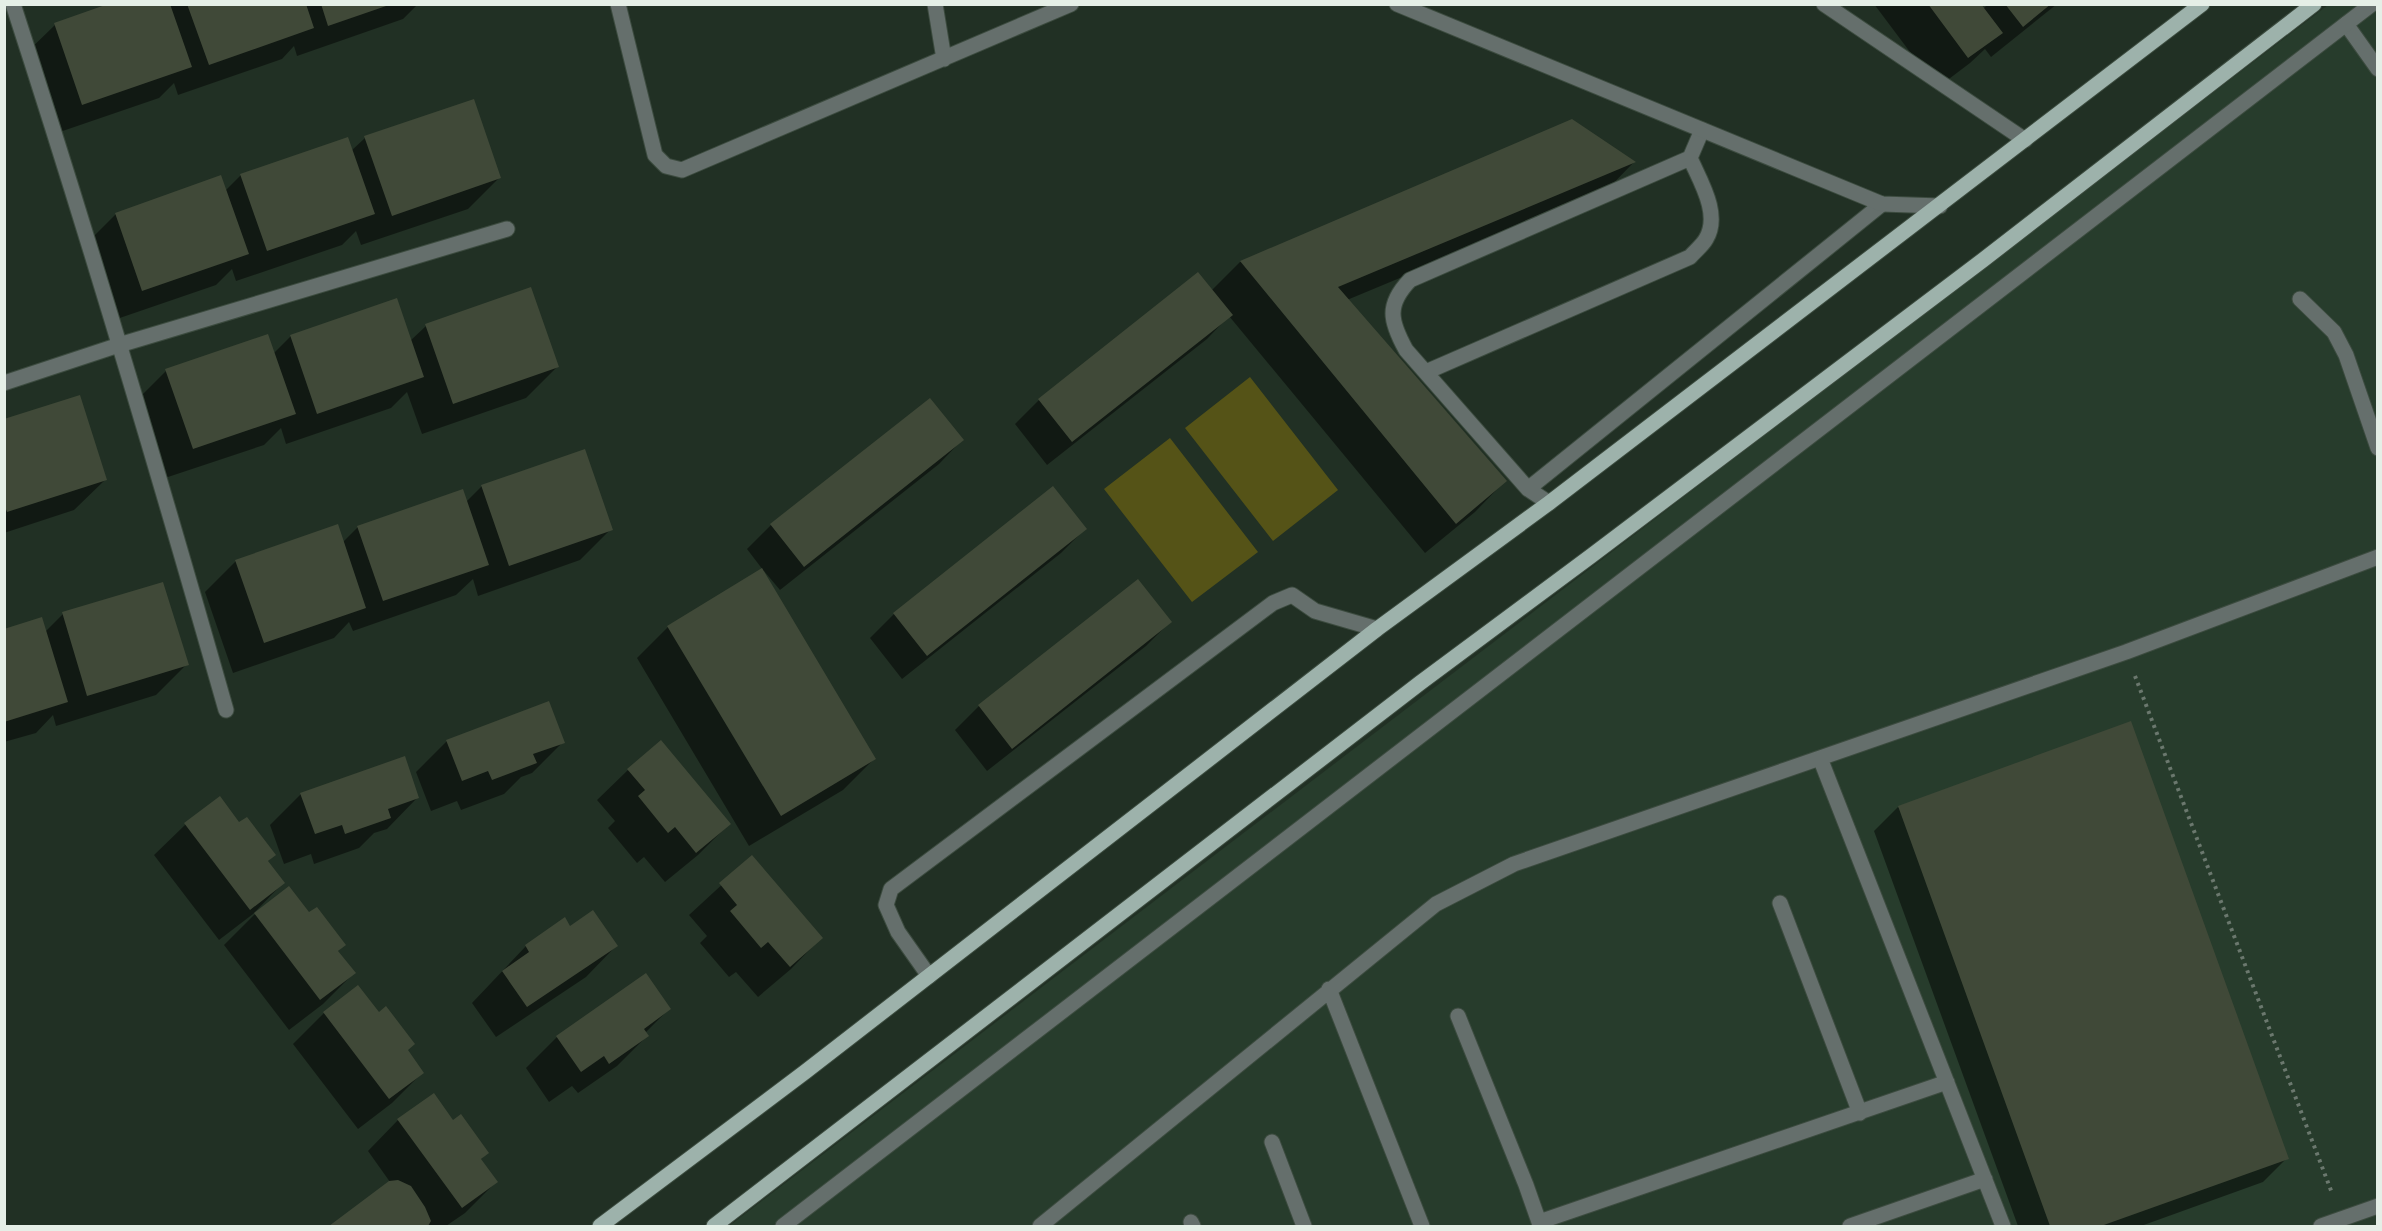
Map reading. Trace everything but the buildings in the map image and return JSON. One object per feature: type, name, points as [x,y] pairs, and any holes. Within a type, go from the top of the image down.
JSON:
[{"type":"main road","points":[[600,1227],[1377,629],[1549,503],[2202,4]]},
{"type":"main road","points":[[714,1227],[1420,683],[1592,556],[1964,274],[2314,4]]},
{"type":"street","points":[[14,4],[174,525],[226,710]]},
{"type":"street","points":[[618,4],[654,154],[666,166],[682,170],[1071,4]]},
{"type":"street","points":[[935,4],[944,59]]},
{"type":"street","points":[[1397,4],[1882,204],[1940,206]]},
{"type":"street","points":[[1824,4],[2025,141]]},
{"type":"street","points":[[783,1227],[2372,4]]},
{"type":"street","points":[[2346,24],[2378,69]]},
{"type":"street","points":[[1549,503],[1528,489],[1406,350],[1395,331],[1392,314],[1397,293],[1410,280],[1690,158],[1702,130]]},
{"type":"street","points":[[1426,372],[1690,257],[1707,239],[1712,223],[1709,202],[1690,158]]},
{"type":"street","points":[[1528,489],[1882,204]]},
{"type":"street","points":[[4,383],[119,345],[507,229]]},
{"type":"street","points":[[2300,299],[2334,332],[2346,355],[2378,448]]},
{"type":"street","points":[[1040,1227],[1436,904],[1514,864],[2126,652],[2378,557]]},
{"type":"street","points":[[929,976],[898,932],[886,905],[891,889],[1273,603],[1292,596],[1315,611],[1377,629]]},
{"type":"street","points":[[1820,758],[2003,1227]]},
{"type":"street","points":[[1780,903],[1860,1113]]},
{"type":"street","points":[[1329,989],[1422,1227]]},
{"type":"street","points":[[1458,1016],[1526,1185],[1532,1224],[1947,1082]]},
{"type":"street","points":[[1272,1142],[1304,1227]]},
{"type":"street","points":[[1850,1227],[1985,1179]]},
{"type":"street","points":[[2321,1227],[2378,1206]]},
{"type":"path","points":[[2126,652],[2342,1219]]},
{"type":"shaded area","points":[[2328,5],[2377,5],[2377,1226],[729,1226]]},
{"type":"shaded area","points":[[1250,377],[1338,490],[1273,541],[1185,428]]},
{"type":"shaded area","points":[[1170,438],[1258,552],[1192,602],[1104,489]]}]
